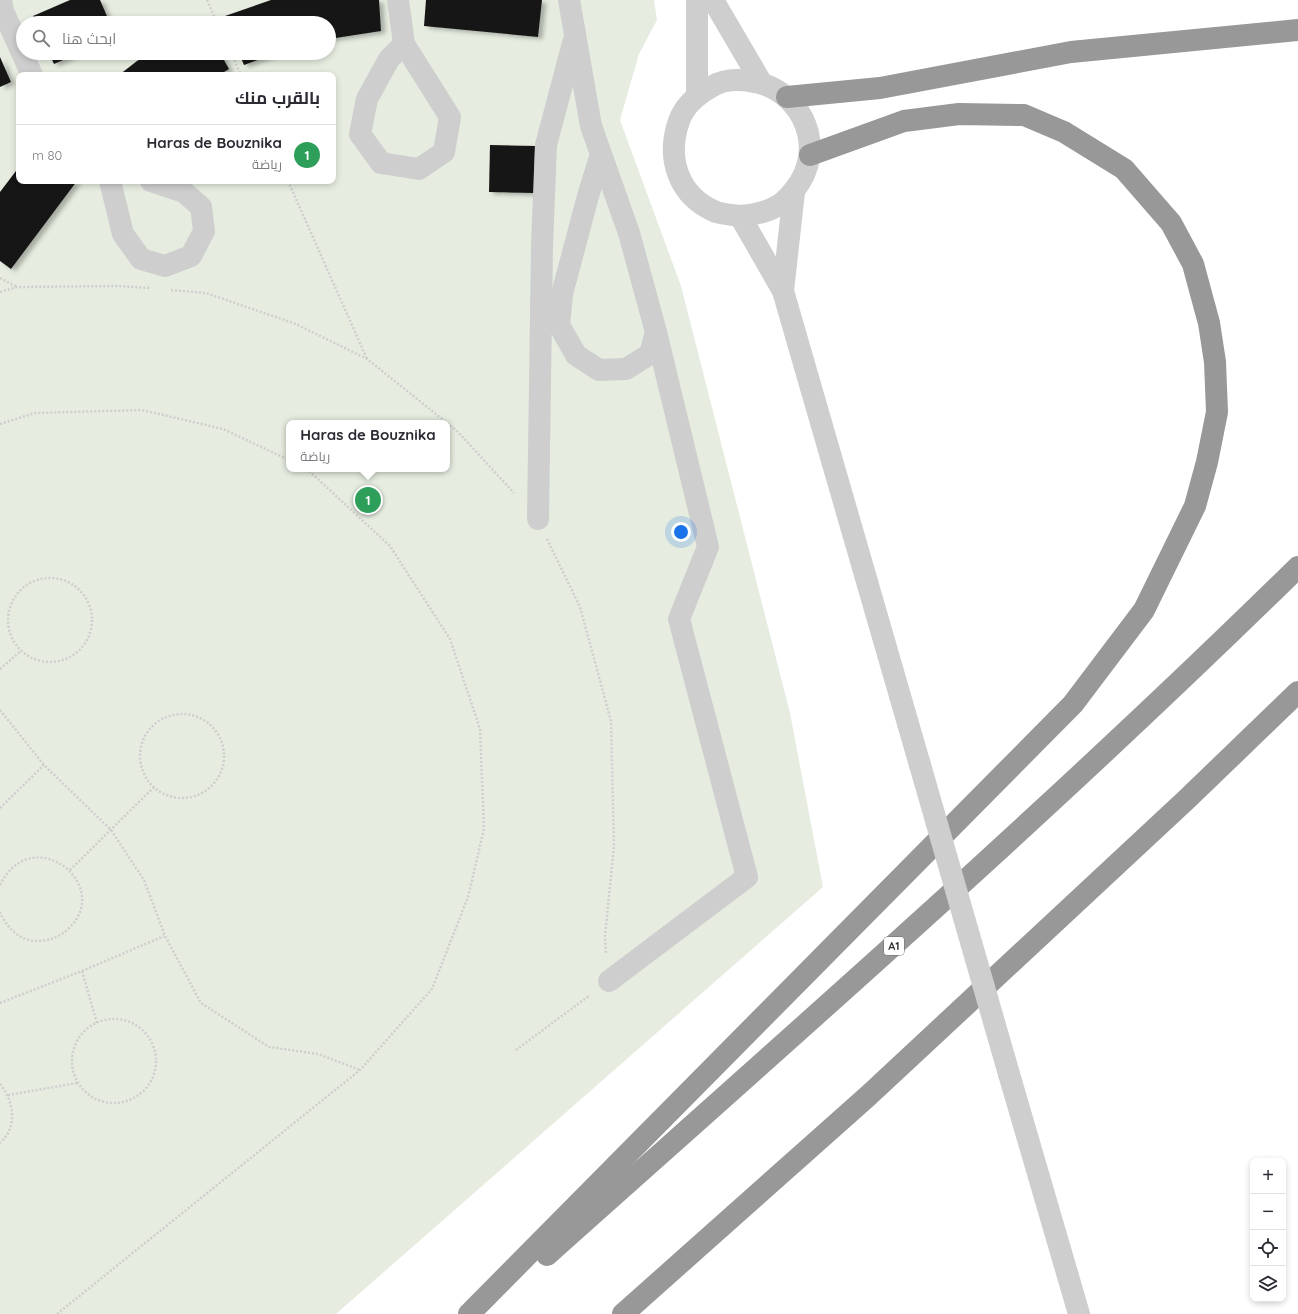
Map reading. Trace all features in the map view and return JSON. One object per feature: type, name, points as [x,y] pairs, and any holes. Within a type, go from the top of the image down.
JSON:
[{"type":"highway","points":[[787,97],[880,88],[1071,52],[1298,30]]},
{"type":"highway","points":[[469,1314],[1073,704],[1144,610],[1195,506],[1218,412],[1215,362],[1209,323],[1193,264],[1171,223],[1124,169],[1064,132],[1024,115],[959,114],[904,121],[810,155]]},
{"type":"highway","name":"A1","points":[[480,1314],[918,924],[1186,677],[1298,567]]},
{"type":"highway","points":[[623,1314],[868,1096],[1187,799],[1298,692]]},
{"type":"street","points":[[1,0],[3,11],[16,40]]},
{"type":"street","points":[[398,0],[404,44],[450,118],[444,152],[419,169],[381,163],[360,134],[367,99],[389,59],[404,44]]},
{"type":"street","points":[[569,0],[592,126],[629,233],[656,332],[708,547],[679,619],[747,878],[609,981]]},
{"type":"street","points":[[697,0],[697,96]]},
{"type":"street","points":[[713,0],[761,82]]},
{"type":"street","points":[[538,519],[542,246],[546,144],[575,36]]},
{"type":"street","points":[[25,60],[31,72]]},
{"type":"street","points":[[739,79],[761,82],[775,88],[787,97],[798,109],[806,124],[810,139],[810,155],[804,175],[794,192],[778,205],[760,214],[740,216],[716,212],[696,200],[681,182],[673,159],[674,136],[681,114],[697,96],[716,84],[739,79]]},
{"type":"street","points":[[601,154],[588,196],[562,294],[559,325],[576,355],[599,370],[626,369],[650,354],[656,332]]},
{"type":"street","points":[[111,184],[123,234],[141,259],[165,266],[191,256],[204,231],[201,207],[184,192],[160,184]]},
{"type":"street","points":[[783,291],[794,192]]},
{"type":"street","points":[[740,216],[783,291],[1009,1074],[1080,1314]]},
{"type":"path","points":[[207,0],[214,16]]},
{"type":"path","points":[[234,60],[240,72]]},
{"type":"path","points":[[289,184],[367,359]]},
{"type":"path","points":[[0,278],[17,287]]},
{"type":"path","points":[[0,292],[17,287],[119,286],[158,289]]},
{"type":"path","points":[[166,290],[206,293],[296,324],[367,359],[443,420]]},
{"type":"path","points":[[0,424],[35,413],[142,410],[223,429],[286,459]]},
{"type":"path","points":[[450,425],[458,432],[538,519],[580,607],[611,721],[614,846],[604,936],[609,981],[516,1050]]},
{"type":"path","points":[[56,1314],[360,1070],[432,989],[468,897],[484,829],[480,728],[450,639],[390,546],[310,472]]},
{"type":"path","points":[[46,579],[58,579],[70,584],[80,591],[88,602],[92,625],[89,636],[83,646],[65,660],[53,662],[42,662],[31,658],[21,651],[14,642],[9,631],[8,619],[10,608],[15,597],[23,588],[33,582],[46,579]]},
{"type":"path","points":[[0,669],[21,651]]},
{"type":"path","points":[[0,710],[44,765],[111,830],[144,880],[164,936],[201,1003],[269,1047],[318,1054],[360,1070]]},
{"type":"path","points":[[178,715],[191,715],[203,720],[213,728],[220,738],[224,750],[221,772],[215,782],[207,790],[197,796],[174,798],[163,794],[154,787],[146,778],[140,755],[142,744],[148,733],[156,724],[166,718],[178,715]]},
{"type":"path","points":[[0,808],[44,765]]},
{"type":"path","points":[[70,870],[154,787]]},
{"type":"path","points":[[0,886],[5,876],[13,867],[23,861],[35,858],[48,858],[60,862],[70,870],[77,880],[81,892],[82,904],[73,925],[64,933],[43,941],[31,940],[11,930],[3,920],[0,912]]},
{"type":"path","points":[[0,1003],[82,971],[164,936]]},
{"type":"path","points":[[82,971],[97,1023]]},
{"type":"path","points":[[109,1020],[122,1020],[134,1024],[144,1032],[151,1042],[155,1055],[155,1066],[152,1077],[146,1087],[138,1095],[128,1100],[117,1103],[94,1098],[85,1092],[77,1083],[73,1072],[73,1048],[79,1038],[97,1023],[109,1020]]},
{"type":"path","points":[[8,1095],[77,1083]]},
{"type":"path","points":[[0,1084],[8,1095],[12,1107],[12,1119],[9,1130],[0,1143]]},
{"type":"shaded area","points":[[0,0],[654,0],[657,20],[639,54],[620,120],[681,286],[790,713],[823,887],[336,1314],[0,1314]]},
{"type":"building","points":[[70,0],[100,0],[107,16],[33,16]]},
{"type":"building","points":[[271,0],[379,0],[381,31],[336,38],[336,16],[225,16]]},
{"type":"building","points":[[426,0],[542,0],[538,37],[424,26]]},
{"type":"building","points":[[0,57],[11,82],[0,87]]},
{"type":"building","points":[[52,60],[63,60],[54,64]]},
{"type":"building","points":[[224,60],[229,69],[224,72],[123,72],[137,61]]},
{"type":"building","points":[[242,60],[258,60],[244,65]]},
{"type":"building","points":[[490,145],[535,146],[534,193],[489,192]]},
{"type":"building","points":[[16,171],[16,184],[75,184],[11,269],[0,261],[0,192]]},
{"type":"place","name":"Haras de Bouznika","points":[[368,500]]}]
